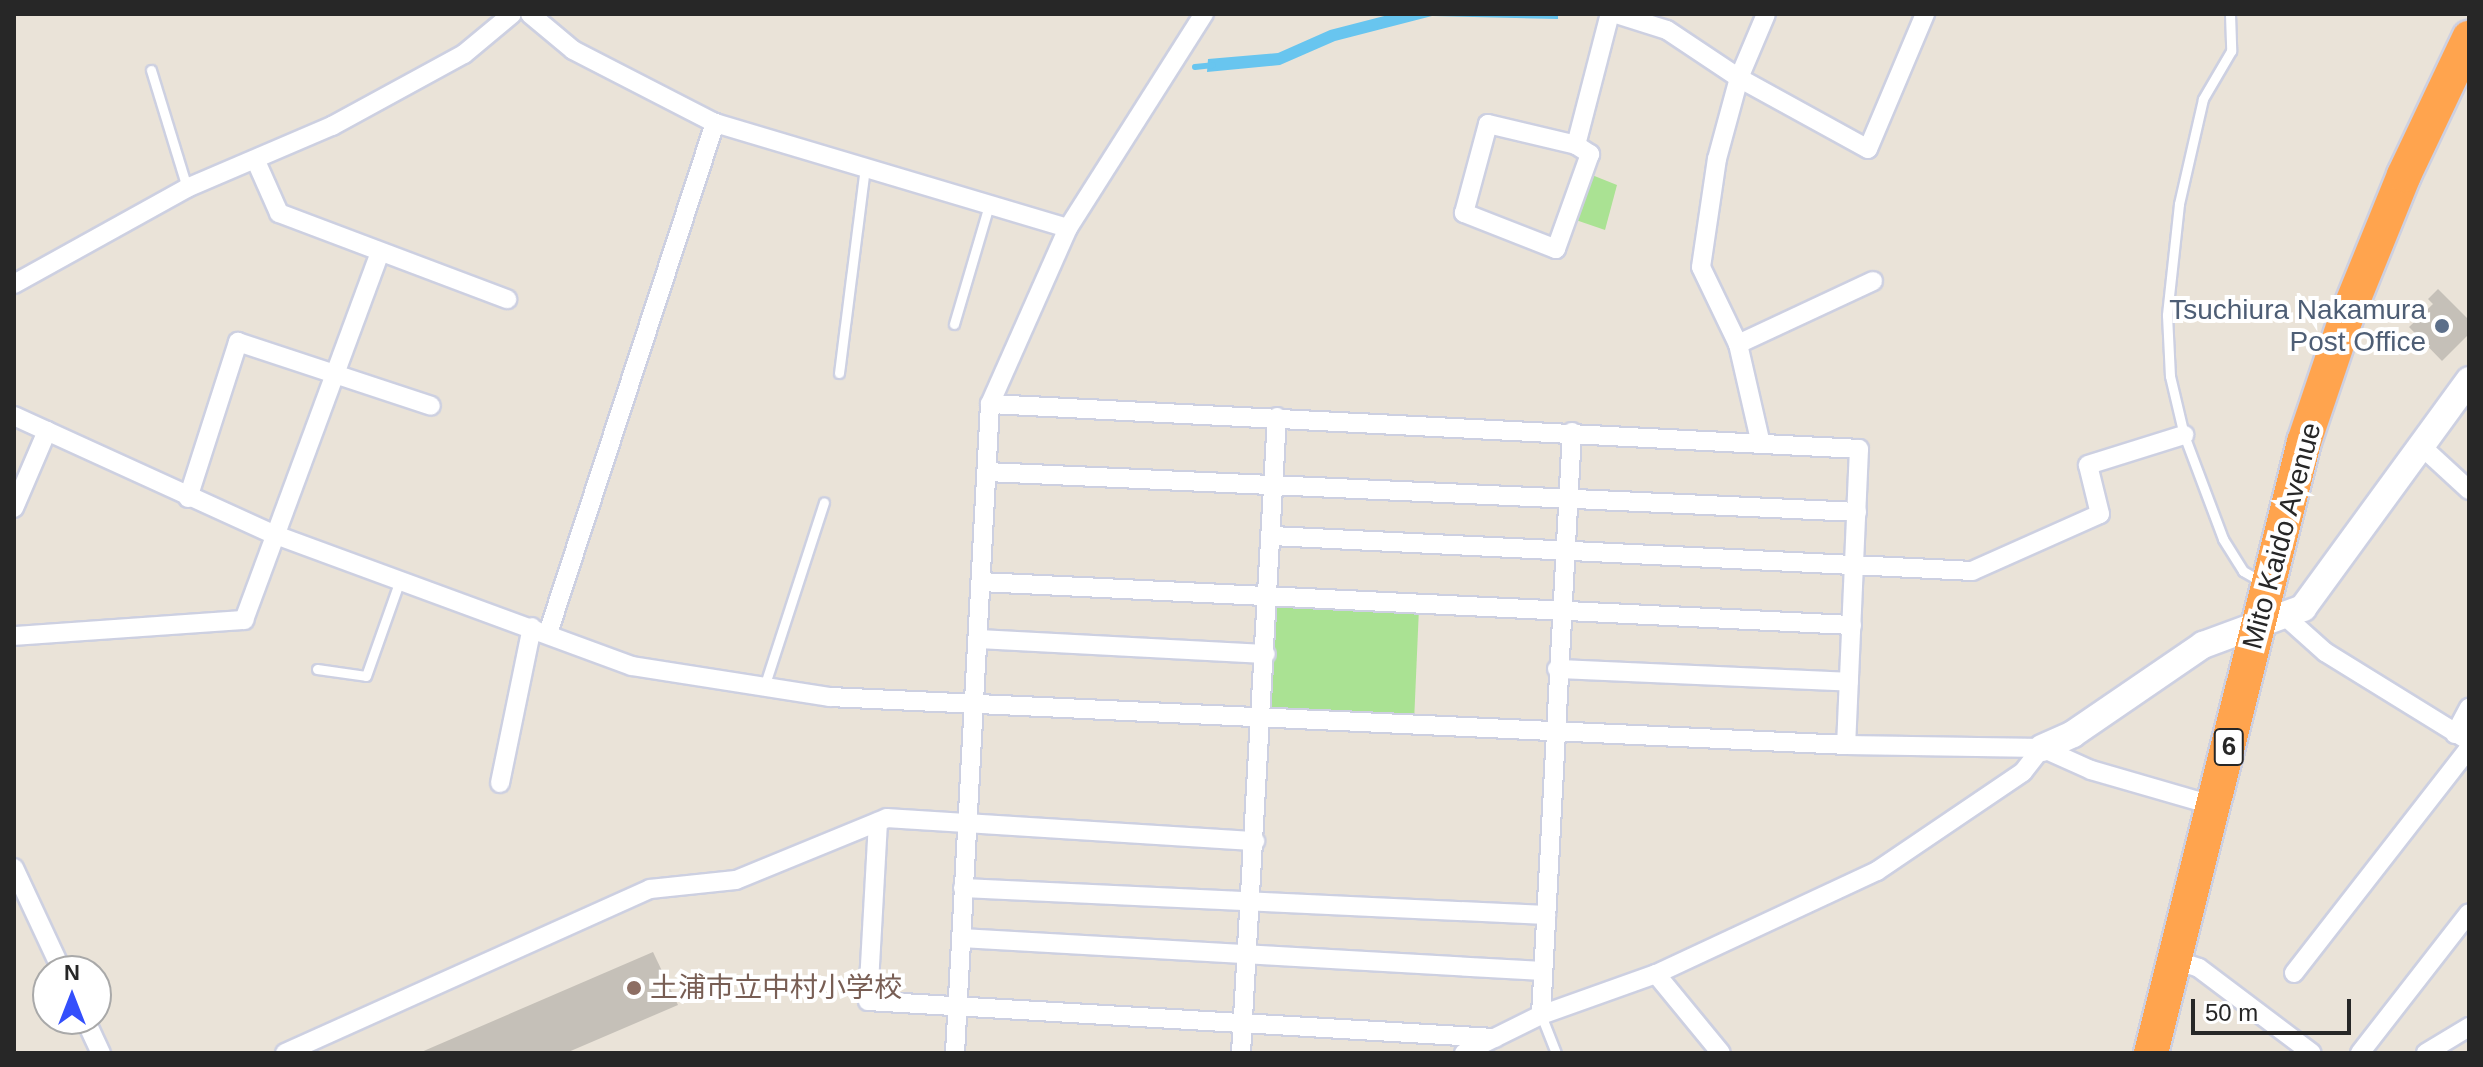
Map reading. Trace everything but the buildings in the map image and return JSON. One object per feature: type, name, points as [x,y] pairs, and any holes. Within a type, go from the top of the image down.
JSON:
[{"type":"highway","name":"Mito Kaido Avenue","points":[[2151,1053],[2216,806],[2272,621],[2265,584],[2346,318],[2404,175],[2469,38]]},
{"type":"street","points":[[14,284],[187,188],[256,161],[464,54],[512,14]]},
{"type":"street","points":[[530,14],[597,64],[715,123],[1068,228]]},
{"type":"street","points":[[955,1053],[990,404],[1068,228],[1204,14]]},
{"type":"street","points":[[1576,145],[1610,14]]},
{"type":"street","points":[[1616,14],[1667,30],[1739,78],[1868,149],[1925,14]]},
{"type":"street","points":[[1760,440],[1738,344],[1701,267],[1717,159],[1739,78],[1766,14]]},
{"type":"street","points":[[500,783],[540,630],[715,123]]},
{"type":"street","points":[[1488,124],[1576,145],[1590,154],[1556,249],[1464,213],[1488,124]]},
{"type":"street","points":[[256,161],[279,213],[507,299]]},
{"type":"street","points":[[14,636],[244,620],[273,534],[380,252]]},
{"type":"street","points":[[1738,344],[1873,281]]},
{"type":"street","points":[[188,498],[238,342],[335,370],[431,406]]},
{"type":"street","points":[[1464,1053],[1541,1015],[1656,974],[1877,871],[2023,772],[2042,748],[2073,734],[2203,645],[2272,621],[2324,585],[2419,444],[2469,380]]},
{"type":"street","points":[[990,404],[1760,440],[1859,449],[1846,745]]},
{"type":"street","points":[[14,416],[188,498],[273,534],[632,666],[830,697],[974,701],[1846,745],[2042,748],[2091,770],[2216,806]]},
{"type":"street","points":[[1241,1053],[1263,715],[1277,417]]},
{"type":"street","points":[[14,508],[47,431]]},
{"type":"street","points":[[1541,1015],[1553,730],[1572,432]]},
{"type":"street","points":[[1272,536],[1855,568],[1972,571],[2100,514],[2088,465],[2184,435]]},
{"type":"street","points":[[2419,444],[2469,490]]},
{"type":"street","points":[[987,472],[1857,512]]},
{"type":"street","points":[[981,582],[1852,625]]},
{"type":"street","points":[[2272,621],[2462,737],[2469,708]]},
{"type":"street","points":[[978,639],[1266,654]]},
{"type":"street","points":[[1557,669],[1849,682]]},
{"type":"street","points":[[2294,973],[2469,748]]},
{"type":"street","points":[[285,1053],[650,889],[736,880],[887,818],[1255,841]]},
{"type":"street","points":[[878,822],[868,1001],[1495,1038]]},
{"type":"street","points":[[14,868],[55,955]]},
{"type":"street","points":[[963,888],[1546,915]]},
{"type":"street","points":[[2360,1053],[2469,913]]},
{"type":"street","points":[[961,938],[1543,971]]},
{"type":"street","points":[[2175,960],[2199,968],[2312,1053]]},
{"type":"street","points":[[1656,974],[1721,1053]]},
{"type":"street","points":[[2426,1053],[2469,1027]]},
{"type":"lane","points":[[2230,14],[2231,51],[2203,99],[2179,204],[2167,315],[2170,376],[2184,435],[2223,539],[2243,571],[2265,584]]},
{"type":"lane","points":[[151,70],[187,188]]},
{"type":"lane","points":[[839,373],[865,168]]},
{"type":"lane","points":[[954,324],[989,205]]},
{"type":"lane","points":[[764,687],[824,502]]},
{"type":"lane","points":[[317,669],[366,676],[400,580]]},
{"type":"lane","points":[[1541,1015],[1556,1053]]},
{"type":"green space","points":[[1587,173],[1617,185],[1605,230],[1570,218]]},
{"type":"green space","points":[[1273,602],[1419,608],[1414,722],[1269,716]]},
{"type":"water","points":[[1392,14],[1558,14],[1558,19],[1432,16],[1335,41],[1280,65],[1207,72],[1208,59],[1278,53],[1330,30]]},
{"type":"waterway","points":[[1195,67],[1213,65]]},
{"type":"place","name":"Tsuchiura Nakamura Post Office","points":[[2442,326]]},
{"type":"place","name":"土浦市立中村小学校","points":[[634,988]]}]
